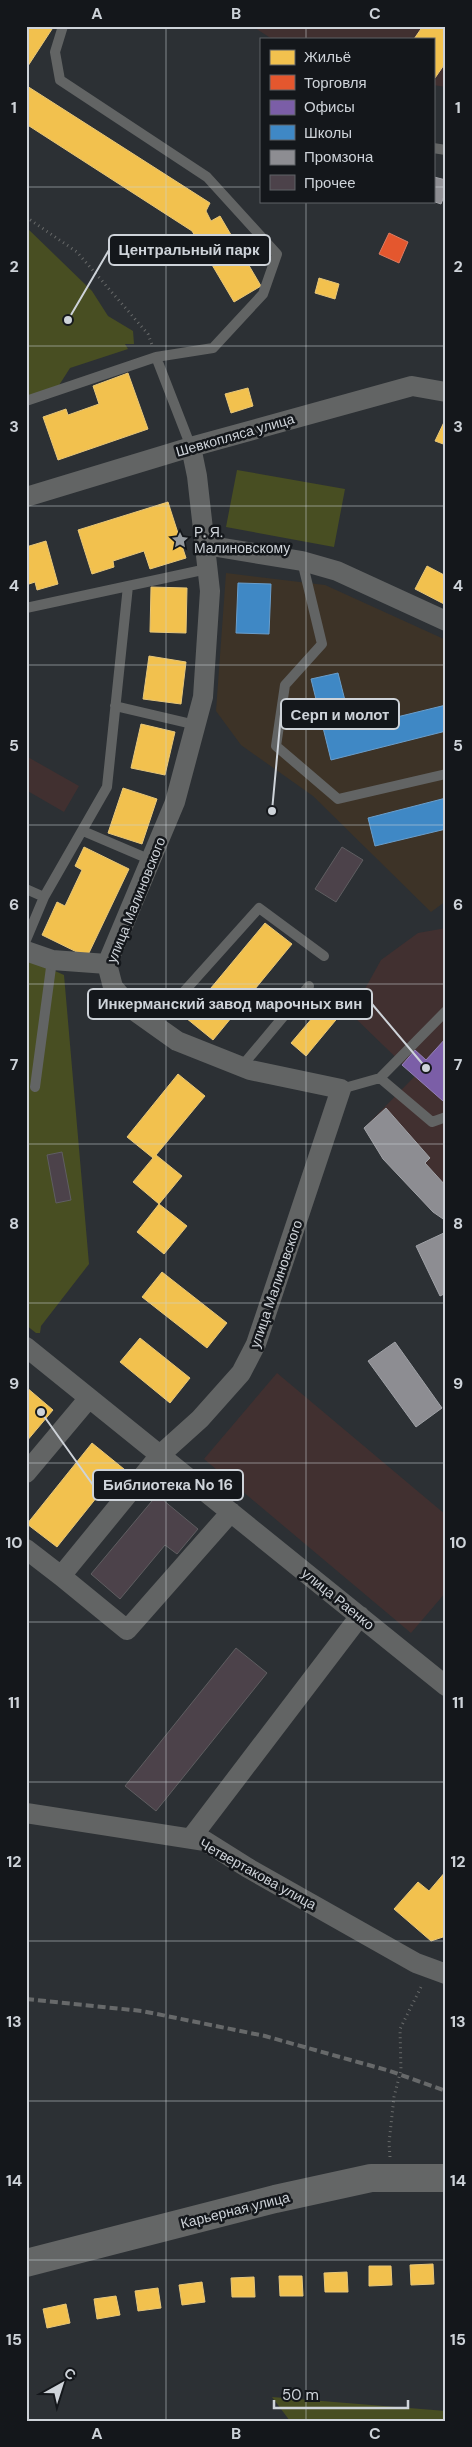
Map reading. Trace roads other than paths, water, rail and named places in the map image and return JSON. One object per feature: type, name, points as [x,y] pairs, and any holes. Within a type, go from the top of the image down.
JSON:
[{"type":"street","name":"Шевкопляса улица","points":[[26,497],[191,447],[412,386],[446,392]]},
{"type":"street","name":"улица Малиновского","points":[[160,1455],[200,1419],[241,1373],[256,1344],[341,1089],[242,1066],[177,1041],[132,1009],[113,987],[107,964],[175,802],[203,697],[210,591],[198,476],[191,447]]},
{"type":"street","points":[[205,545],[302,561],[337,571],[446,621]]},
{"type":"street","points":[[26,951],[52,960],[107,964]]},
{"type":"street","name":"улица Раенко","points":[[26,1347],[446,1686]]},
{"type":"street","points":[[26,1472],[89,1398]]},
{"type":"street","points":[[61,1576],[160,1455]]},
{"type":"street","points":[[26,1549],[127,1630],[231,1512]]},
{"type":"street","points":[[191,1838],[360,1616]]},
{"type":"street","name":"Четвертакова улица","points":[[26,1813],[205,1841],[248,1868],[416,1963],[438,1971]]},
{"type":"street","name":"Карьерная улица","points":[[26,2264],[275,2199],[371,2178],[446,2178]]},
{"type":"lane","points":[[26,401],[156,357],[213,348],[263,294],[277,254],[208,177],[60,80],[55,52],[63,26]]},
{"type":"lane","points":[[156,357],[191,447]]},
{"type":"lane","points":[[302,561],[322,644],[285,685],[276,746],[338,799],[446,774]]},
{"type":"lane","points":[[26,608],[207,569]]},
{"type":"lane","points":[[26,940],[44,897],[107,787],[128,586]]},
{"type":"lane","points":[[115,706],[196,725]]},
{"type":"lane","points":[[82,831],[151,860]]},
{"type":"lane","points":[[26,889],[44,897]]},
{"type":"lane","points":[[154,1025],[259,908],[324,956]]},
{"type":"lane","points":[[35,1087],[52,960]]},
{"type":"lane","points":[[242,1066],[309,986]]},
{"type":"lane","points":[[341,1089],[380,1078],[446,1011]]},
{"type":"lane","points":[[380,1078],[432,1122],[446,1118]]},
{"type":"railway","points":[[26,1999],[142,2011],[265,2036],[390,2071],[446,2091]]},
{"type":"place","name":"Центральный парк","points":[[68,320]]},
{"type":"place","name":"Р. Я. Малиновскому","points":[[180,540]]},
{"type":"place","name":"Серп и молот","points":[[272,811]]},
{"type":"place","name":"Инкерманский завод марочных вин","points":[[426,1068]]},
{"type":"place","name":"Библиотека No 16","points":[[41,1412]]}]
